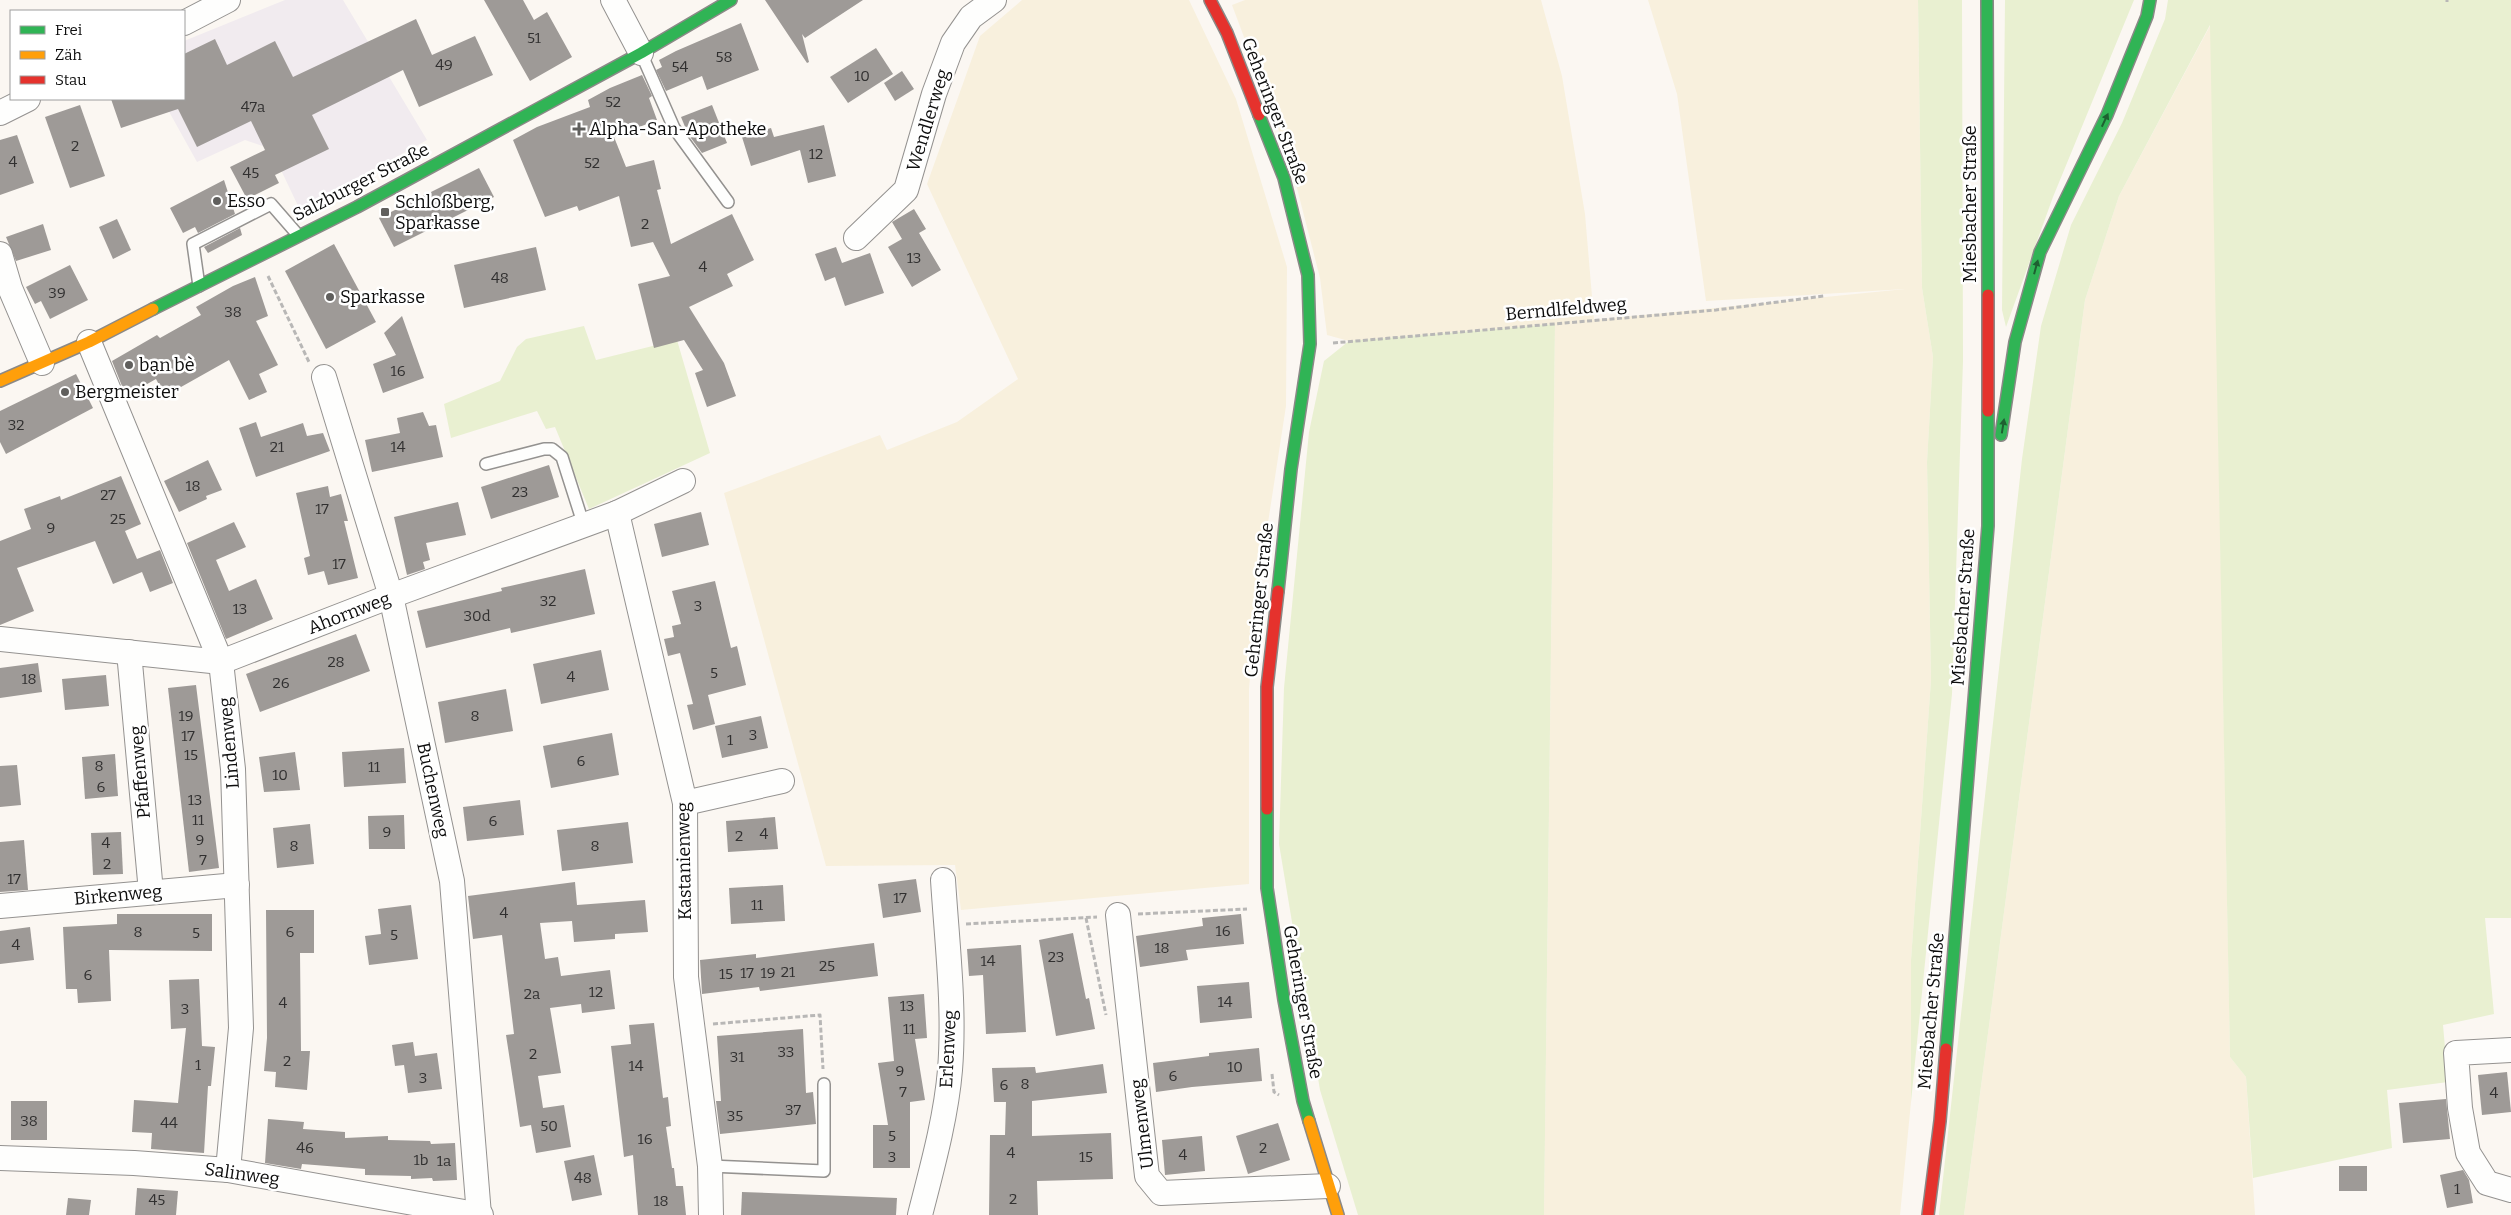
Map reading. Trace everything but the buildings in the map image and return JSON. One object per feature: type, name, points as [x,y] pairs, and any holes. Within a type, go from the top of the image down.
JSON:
[{"type":"main road","name":"Salzburger Straße","points":[[0,381],[89,342],[258,255],[357,207],[641,53],[730,0]]},
{"type":"main road","name":"Geheringer Straße","points":[[1210,0],[1227,33],[1284,178],[1308,275],[1310,344],[1291,469],[1267,687],[1267,888],[1282,990],[1303,1101],[1338,1215]]},
{"type":"main road","name":"Miesbacher Straße","points":[[1928,1215],[1941,1111],[1988,526],[1987,0]]},
{"type":"main road","points":[[1988,526],[2015,342],[2040,252],[2107,115],[2147,16],[2150,0]]},
{"type":"street","points":[[185,22],[228,0]]},
{"type":"street","points":[[612,0],[641,53]]},
{"type":"street","name":"Wendlerweg","points":[[856,238],[906,190],[934,94],[953,43],[971,17],[994,0]]},
{"type":"street","points":[[0,113],[26,100]]},
{"type":"street","points":[[0,254],[10,288],[42,363]]},
{"type":"street","name":"Lindenweg","points":[[89,342],[222,662],[233,769],[241,1028],[228,1170]]},
{"type":"street","name":"Buchenweg","points":[[324,377],[391,596],[452,880],[479,1215]]},
{"type":"street","name":"Ahornweg","points":[[0,639],[222,662],[391,596],[618,513],[683,481]]},
{"type":"street","name":"Kastanienweg","points":[[618,513],[685,803],[686,976],[710,1166],[711,1215]]},
{"type":"street","name":"Pfaffenweg","points":[[129,652],[151,892]]},
{"type":"street","points":[[685,803],[782,780]]},
{"type":"street","name":"Erlenweg","points":[[920,1215],[934,1159],[950,1070],[951,1003],[944,880]]},
{"type":"street","name":"Birkenweg","points":[[0,906],[237,885]]},
{"type":"street","name":"Ulmenweg","points":[[1118,915],[1147,1176],[1161,1193],[1328,1186]]},
{"type":"street","points":[[2511,1050],[2456,1053],[2460,1108],[2468,1153],[2487,1184],[2511,1190]]},
{"type":"street","name":"Salinweg","points":[[0,1158],[134,1163],[228,1170],[479,1215]]},
{"type":"lane","points":[[641,53],[674,128],[728,202]]},
{"type":"lane","points":[[198,286],[193,244],[262,208],[271,204],[298,235]]},
{"type":"lane","points":[[486,464],[544,449],[557,452],[562,457],[584,526]]},
{"type":"lane","points":[[710,1166],[824,1171],[824,1084]]},
{"type":"path","points":[[258,255],[307,360],[324,377]]},
{"type":"path","name":"Berndlfeldweg","points":[[1310,344],[1716,310],[1824,296]]},
{"type":"path","points":[[692,1026],[820,1015],[824,1084]]},
{"type":"shaded area","points":[[285,0],[343,0],[427,140],[300,210],[271,149],[245,140],[197,162],[163,100],[185,100],[185,41]]},
{"type":"shaded area","points":[[1022,0],[1189,0],[1236,99],[1287,267],[1286,406],[1257,594],[1249,689],[1249,884],[961,910],[955,865],[826,866],[724,493],[880,435],[887,450],[957,422],[1018,379],[927,184],[980,36]]},
{"type":"shaded area","points":[[1245,0],[1541,0],[1562,76],[1585,214],[1594,320],[1905,289],[1706,301],[1677,94],[1648,0],[1918,0],[1922,288],[1933,357],[1927,462],[1931,680],[1911,960],[1911,1102],[1900,1215],[1544,1215],[1555,324],[1349,341],[1327,335],[1320,278],[1289,157],[1232,5]]},
{"type":"shaded area","points":[[2211,24],[2230,1057],[2246,1077],[2255,1215],[1964,1215],[2085,300],[2119,196]]},
{"type":"green space","points":[[1918,0],[1962,0],[1963,361],[1952,694],[1911,1102],[1911,960],[1931,680],[1927,462],[1933,357],[1922,288]]},
{"type":"green space","points":[[2005,0],[2134,0],[2053,197],[2006,327],[2002,310]]},
{"type":"green space","points":[[2168,0],[2511,0],[2511,918],[2485,918],[2494,1014],[2443,1025],[2448,1082],[2387,1090],[2392,1148],[2253,1178],[2246,1077],[2230,1057],[2210,25],[2119,196],[2085,300],[1964,1215],[1939,1215],[2022,459],[2041,326],[2071,225],[2122,123],[2165,19]]},
{"type":"green space","points":[[1555,324],[1544,1215],[1358,1215],[1320,1090],[1279,844],[1284,688],[1309,432],[1324,361],[1349,341]]},
{"type":"green space","points":[[584,326],[596,360],[677,340],[710,453],[589,509],[555,427],[546,429],[537,411],[451,438],[444,404],[500,381],[517,347],[526,339]]},
{"type":"traffic: fast","points":[[153,309],[357,207],[641,53],[731,0]]},
{"type":"traffic: fast","points":[[1987,0],[1988,295]]},
{"type":"traffic: fast","points":[[2001,435],[2015,342],[2040,252],[2107,115],[2147,16],[2150,0]]},
{"type":"traffic: fast","points":[[1259,115],[1284,178],[1308,275],[1310,344],[1291,469],[1278,591]]},
{"type":"traffic: fast","points":[[1946,1049],[1988,526],[1988,411]]},
{"type":"traffic: fast","points":[[1267,809],[1267,888],[1284,1000],[1303,1101],[1309,1121]]},
{"type":"traffic: slow","points":[[0,381],[89,342],[153,309]]},
{"type":"traffic: slow","points":[[1309,1121],[1338,1215]]},
{"type":"traffic: jam","points":[[1210,0],[1227,33],[1259,115]]},
{"type":"traffic: jam","points":[[1988,295],[1988,411]]},
{"type":"traffic: jam","points":[[1267,809],[1267,687],[1278,591]]},
{"type":"traffic: jam","points":[[1928,1215],[1940,1121],[1946,1049]]},
{"type":"place","name":"Alpha-San-Apotheke","points":[[579,129]]},
{"type":"place","name":"Esso","points":[[217,201]]},
{"type":"place","name":"Schloßberg, Sparkasse","points":[[385,212]]},
{"type":"place","name":"Sparkasse","points":[[330,297]]},
{"type":"place","name":"bạn bè","points":[[129,365]]},
{"type":"place","name":"Bergmeister","points":[[65,392]]}]
